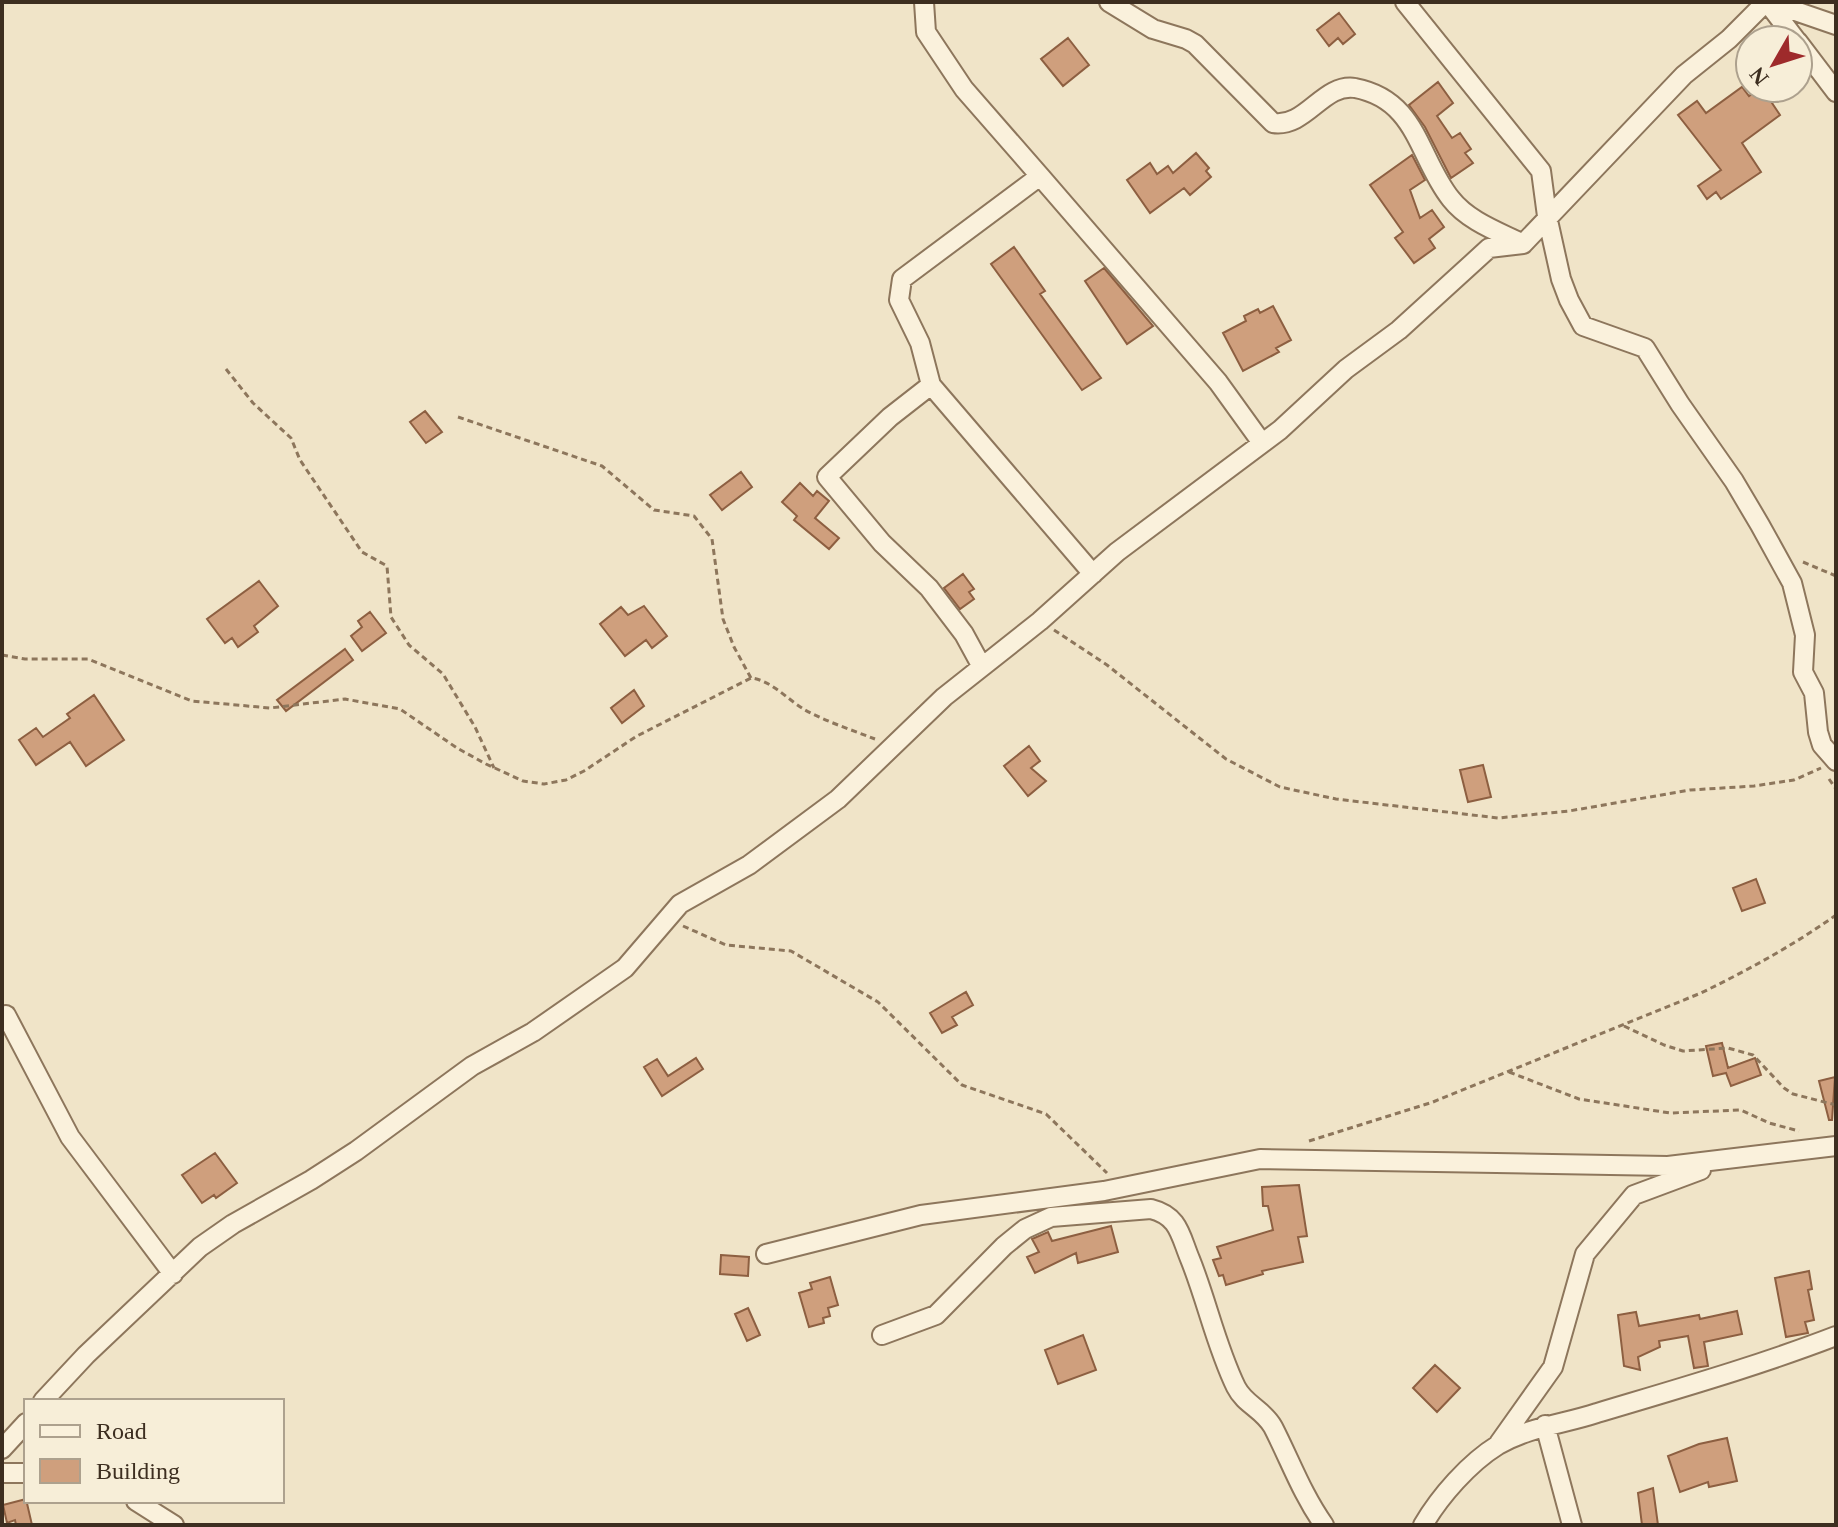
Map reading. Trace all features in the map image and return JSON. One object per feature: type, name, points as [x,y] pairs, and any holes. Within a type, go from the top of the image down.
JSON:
[{"type":"street","points":[[924,2],[926,32],[957,78],[1218,382],[1262,443]]},
{"type":"street","points":[[1109,2],[1153,29],[1195,44],[1273,123],[1294,121],[1341,90],[1351,87],[1374,93],[1393,105],[1408,120],[1452,202],[1475,220],[1523,244]]},
{"type":"street","points":[[1405,2],[1541,171],[1561,279],[1583,326],[1645,348],[1734,481],[1773,549],[1792,583],[1805,635],[1803,672],[1814,693],[1822,745],[1835,761]]},
{"type":"street","points":[[45,1399],[86,1355],[200,1247],[233,1224],[323,1173],[472,1066],[533,1032],[597,988],[632,961],[665,919],[695,895],[749,865],[838,799],[944,697],[1040,621],[1117,552],[1262,443],[1346,369],[1399,330],[1489,248],[1523,244],[1684,75],[1768,2]]},
{"type":"street","points":[[1768,2],[1836,25]]},
{"type":"street","points":[[1768,2],[1784,24]]},
{"type":"street","points":[[1814,63],[1836,92]]},
{"type":"street","points":[[1040,176],[902,279],[899,300],[920,343],[931,385],[1093,574]]},
{"type":"street","points":[[931,385],[890,417],[827,477],[882,543],[929,588],[964,634],[982,667]]},
{"type":"street","points":[[2,1017],[6,1015],[70,1137],[173,1274]]},
{"type":"street","points":[[766,1254],[921,1215],[1121,1187],[1260,1159],[1668,1166],[1836,1146]]},
{"type":"street","points":[[1423,1525],[1464,1474],[1498,1445],[1553,1367],[1585,1254],[1634,1195],[1725,1161]]},
{"type":"street","points":[[882,1335],[936,1315],[1004,1246],[1038,1221],[1051,1217],[1151,1209],[1165,1212],[1174,1220],[1192,1264],[1215,1335],[1237,1388],[1245,1401],[1268,1418],[1294,1476],[1324,1525]]},
{"type":"street","points":[[1498,1445],[1545,1425],[1634,1402],[1786,1355],[1836,1336]]},
{"type":"street","points":[[2,1449],[24,1425]]},
{"type":"street","points":[[1545,1425],[1572,1525]]},
{"type":"street","points":[[2,1473],[24,1473]]},
{"type":"street","points":[[139,1503],[174,1525]]},
{"type":"path","points":[[226,369],[253,403],[291,438],[300,460],[362,552],[387,566],[391,617],[409,645],[443,674],[475,727],[494,768]]},
{"type":"path","points":[[458,417],[602,466],[654,510],[694,516],[712,539],[723,619],[751,678]]},
{"type":"path","points":[[1773,549],[1836,576]]},
{"type":"path","points":[[1040,621],[1107,665],[1226,759],[1280,787],[1336,799],[1498,818],[1599,807],[1690,790],[1794,780],[1835,761]]},
{"type":"path","points":[[2,655],[25,659],[88,659],[192,701],[270,708],[345,699],[400,709],[457,748],[494,768],[523,781],[544,784],[566,780],[637,736],[751,678],[760,680],[806,710],[841,727],[894,745]]},
{"type":"path","points":[[1297,1145],[1433,1102],[1623,1025],[1736,976],[1836,915]]},
{"type":"path","points":[[665,919],[726,945],[791,951],[878,1002],[962,1085],[1046,1114],[1121,1187]]},
{"type":"path","points":[[1623,1025],[1683,1051],[1728,1048],[1753,1055],[1793,1094],[1836,1105]]},
{"type":"path","points":[[1509,1072],[1579,1099],[1670,1113],[1741,1110],[1769,1123],[1809,1134]]},
{"type":"building","points":[[1339,13],[1355,34],[1343,44],[1338,38],[1329,46],[1317,30]]},
{"type":"building","points":[[1068,38],[1089,65],[1063,86],[1041,59]]},
{"type":"building","points":[[1438,82],[1453,103],[1437,116],[1452,138],[1460,133],[1471,149],[1465,153],[1473,163],[1451,178],[1425,127],[1409,105]]},
{"type":"building","points":[[1734,93],[1734,104],[1773,104],[1780,115],[1742,143],[1761,172],[1721,199],[1716,192],[1707,199],[1698,186],[1721,170],[1678,115],[1697,101],[1706,113]]},
{"type":"building","points":[[1196,153],[1209,168],[1206,171],[1211,177],[1190,195],[1184,188],[1150,213],[1127,180],[1150,163],[1157,174],[1168,166],[1173,173]]},
{"type":"building","points":[[1412,155],[1425,180],[1410,190],[1420,218],[1432,210],[1444,227],[1429,239],[1435,248],[1414,263],[1395,238],[1403,232],[1370,185]]},
{"type":"building","points":[[1014,247],[1045,291],[1040,294],[1101,378],[1082,390],[991,264]]},
{"type":"building","points":[[1104,268],[1153,326],[1127,344],[1085,281]]},
{"type":"building","points":[[1273,306],[1291,340],[1276,348],[1279,352],[1243,371],[1223,333],[1246,321],[1244,316]]},
{"type":"building","points":[[425,411],[442,432],[426,443],[410,422]]},
{"type":"building","points":[[741,472],[752,487],[722,510],[710,495]]},
{"type":"building","points":[[800,483],[813,496],[817,491],[829,501],[815,518],[839,538],[829,549],[794,520],[797,516],[782,502]]},
{"type":"building","points":[[963,574],[974,589],[969,592],[974,599],[960,609],[944,588]]},
{"type":"building","points":[[259,581],[278,606],[254,626],[258,632],[238,647],[232,638],[225,643],[207,619]]},
{"type":"building","points":[[644,606],[667,636],[652,648],[646,640],[625,656],[600,624],[621,607],[628,615]]},
{"type":"building","points":[[370,612],[386,633],[362,651],[351,636],[362,627],[358,621]]},
{"type":"building","points":[[345,649],[353,660],[286,711],[277,700]]},
{"type":"building","points":[[634,690],[644,706],[622,723],[611,708]]},
{"type":"building","points":[[94,695],[124,740],[86,766],[70,742],[36,765],[19,740],[36,728],[43,737],[70,718],[67,714]]},
{"type":"building","points":[[1029,746],[1040,761],[1031,768],[1046,781],[1028,796],[1004,766]]},
{"type":"building","points":[[1483,765],[1491,797],[1468,802],[1460,770]]},
{"type":"building","points":[[1756,879],[1765,903],[1742,911],[1733,888]]},
{"type":"building","points":[[966,992],[973,1005],[952,1017],[957,1025],[942,1033],[930,1013]]},
{"type":"building","points":[[1722,1043],[1728,1068],[1755,1058],[1761,1075],[1731,1086],[1726,1073],[1713,1076],[1706,1046]]},
{"type":"building","points":[[696,1058],[703,1069],[662,1096],[644,1067],[657,1059],[668,1076]]},
{"type":"building","points":[[1835,1077],[1832,1120],[1829,1120],[1819,1081]]},
{"type":"building","points":[[215,1153],[237,1183],[216,1198],[214,1195],[202,1203],[182,1175]]},
{"type":"building","points":[[1299,1185],[1307,1236],[1298,1237],[1303,1262],[1262,1271],[1263,1274],[1226,1285],[1213,1260],[1221,1258],[1217,1247],[1273,1230],[1268,1206],[1263,1206],[1262,1187]]},
{"type":"building","points":[[1111,1226],[1118,1252],[1078,1263],[1076,1253],[1035,1273],[1027,1257],[1039,1252],[1032,1239],[1048,1232],[1052,1241]]},
{"type":"building","points":[[721,1255],[749,1257],[748,1276],[720,1274]]},
{"type":"building","points":[[1809,1271],[1812,1289],[1808,1290],[1814,1320],[1805,1322],[1808,1333],[1786,1337],[1775,1278]]},
{"type":"building","points":[[830,1277],[838,1305],[828,1308],[830,1316],[823,1318],[824,1323],[809,1327],[799,1293],[812,1289],[810,1283]]},
{"type":"building","points":[[748,1308],[760,1335],[747,1341],[735,1314]]},
{"type":"building","points":[[1737,1311],[1742,1334],[1704,1342],[1708,1366],[1694,1368],[1688,1336],[1659,1341],[1660,1347],[1638,1357],[1640,1370],[1624,1366],[1618,1315],[1636,1312],[1639,1326]]},
{"type":"building","points":[[1083,1335],[1096,1370],[1058,1384],[1045,1350]]},
{"type":"building","points":[[1435,1365],[1460,1388],[1437,1412],[1413,1388]]},
{"type":"building","points":[[1727,1438],[1737,1481],[1709,1487],[1708,1482],[1680,1492],[1668,1456],[1699,1444]]},
{"type":"building","points":[[1653,1488],[1658,1525],[1642,1525],[1638,1493]]},
{"type":"building","points":[[24,1500],[32,1525],[16,1525],[15,1520],[7,1523],[3,1505]]}]
